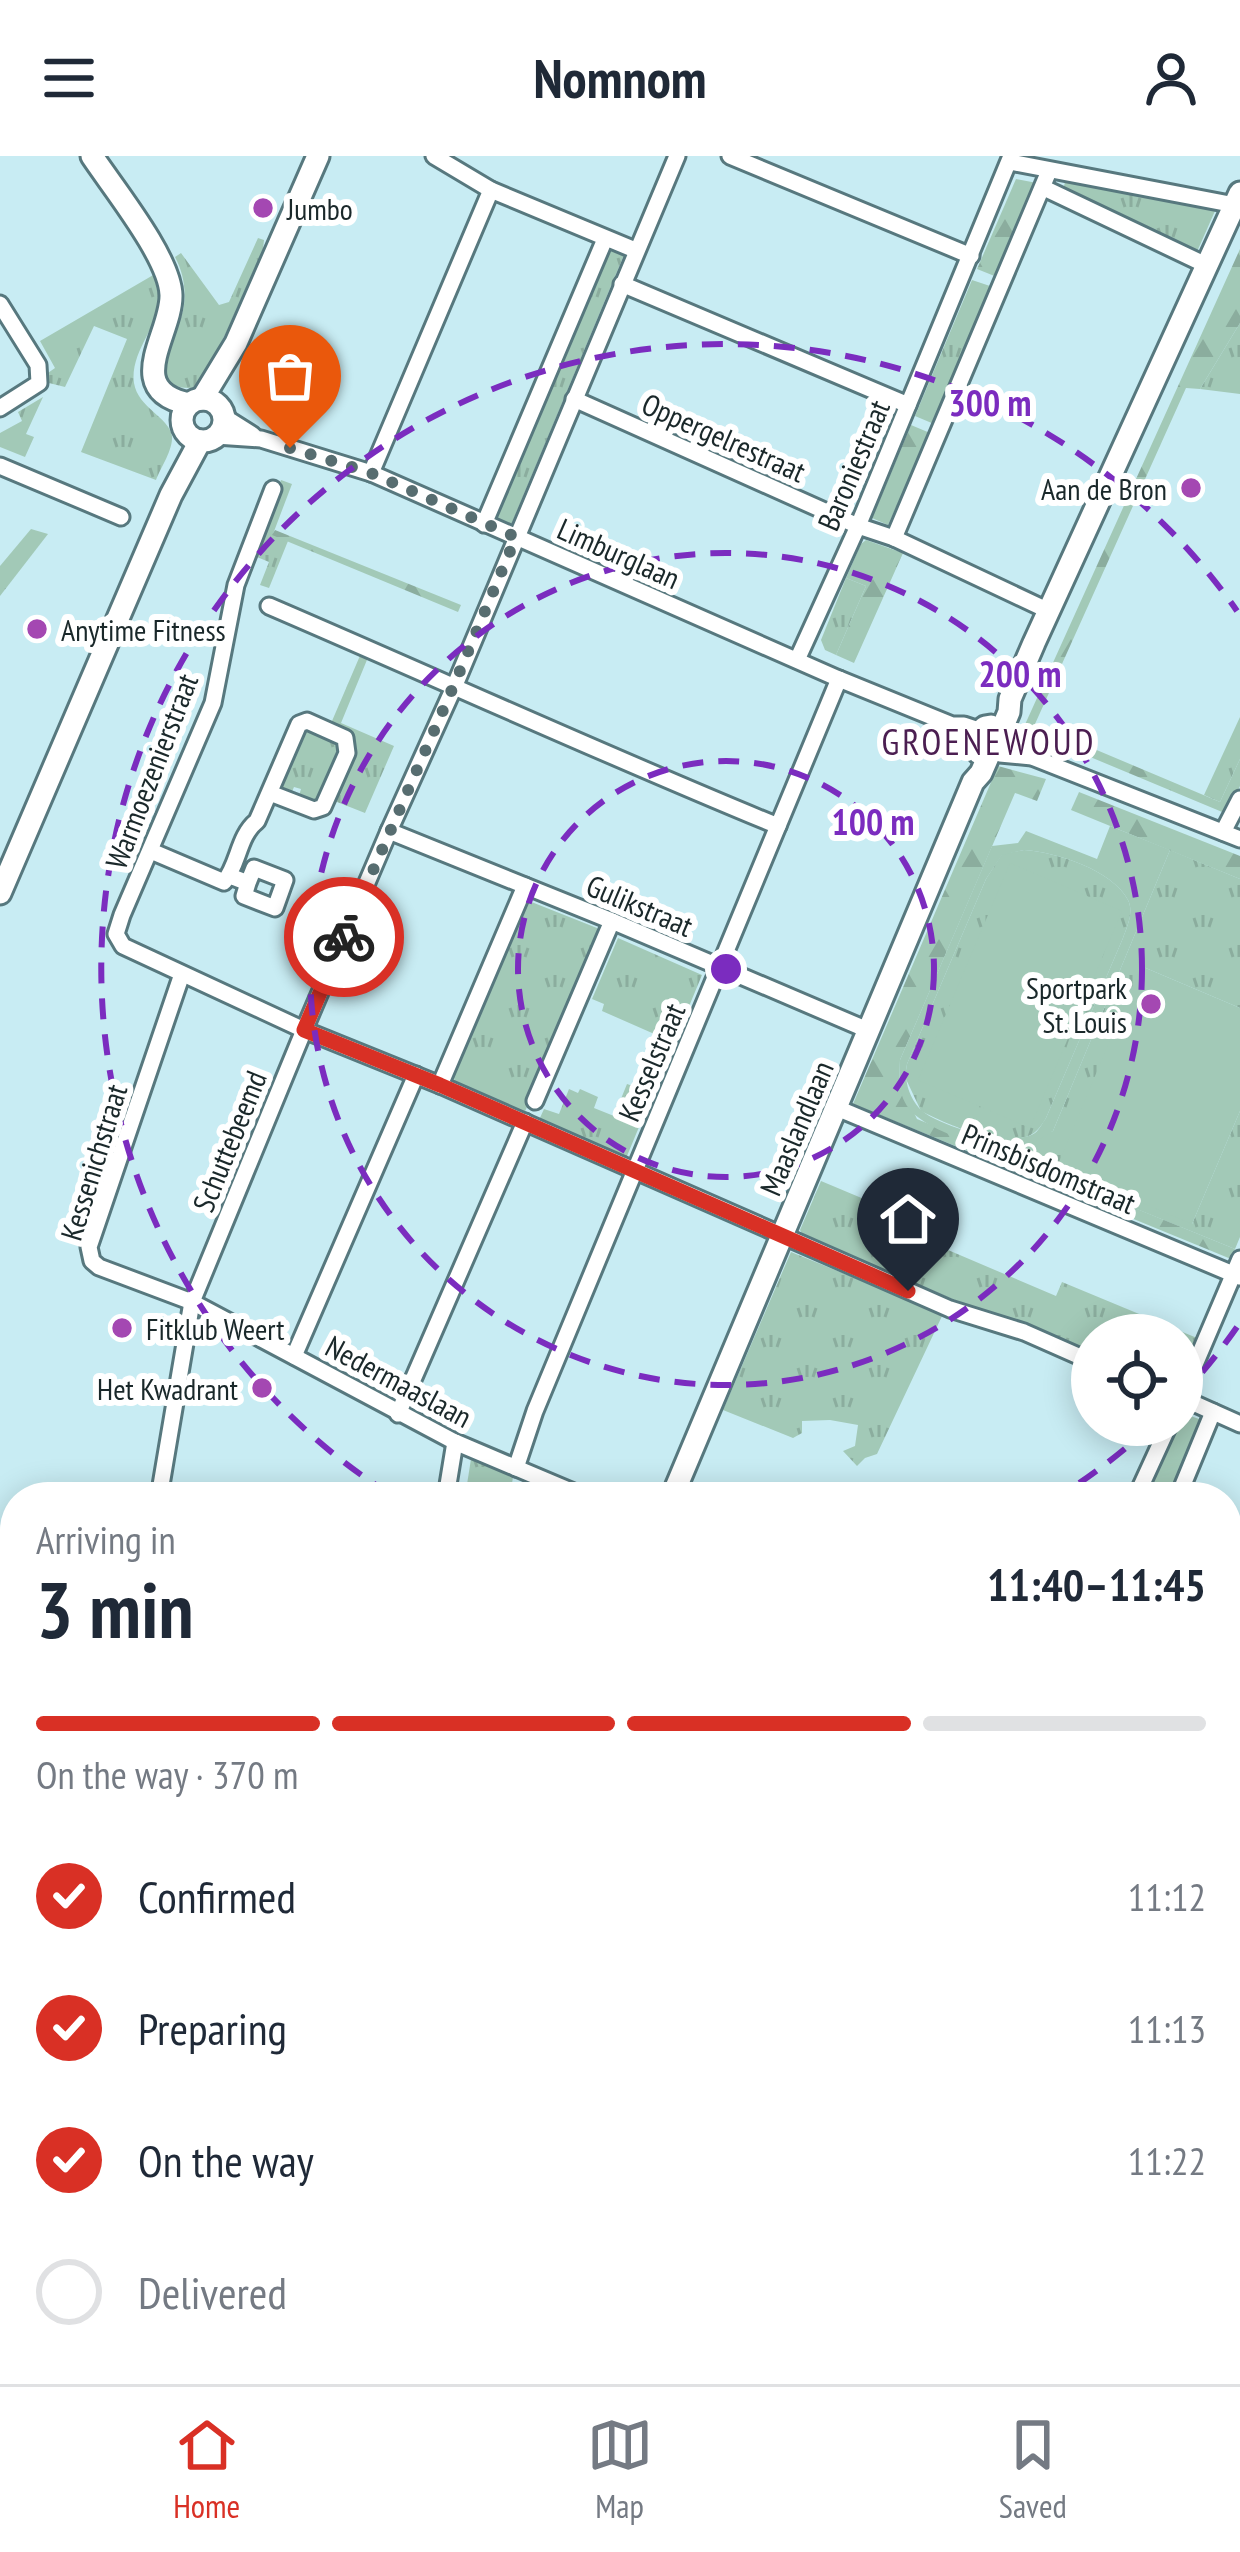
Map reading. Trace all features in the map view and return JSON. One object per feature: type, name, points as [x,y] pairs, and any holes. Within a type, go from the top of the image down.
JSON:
[{"type":"street","points":[[92,156],[167,273],[170,307],[157,344],[154,372],[160,390],[202,420]]},
{"type":"street","points":[[0,893],[318,156]]},
{"type":"street","points":[[434,156],[491,190],[635,250]]},
{"type":"street","name":"Schuttebeemd","points":[[162,1482],[192,1302],[677,156]]},
{"type":"street","points":[[730,156],[971,256]]},
{"type":"street","points":[[1011,159],[1049,171],[1237,199]]},
{"type":"street","name":"Baroniestraat","points":[[796,660],[858,526],[1011,159]]},
{"type":"street","points":[[894,538],[1049,171]]},
{"type":"street","points":[[1044,188],[1206,266]]},
{"type":"street","points":[[371,473],[491,190]]},
{"type":"street","name":"Maaslandlaan","points":[[678,1482],[870,1031],[999,709],[1010,699],[1237,199]]},
{"type":"street","points":[[484,524],[605,238]]},
{"type":"street","points":[[622,284],[908,405]]},
{"type":"street","points":[[0,304],[38,365],[39,383],[0,408]]},
{"type":"street","name":"Oppergelrestraat","points":[[574,399],[1049,611]]},
{"type":"street","name":"Limburglaan","points":[[202,420],[371,473],[839,679],[952,725],[964,725],[1022,758],[1232,835]]},
{"type":"street","points":[[0,466],[121,517]]},
{"type":"street","name":"Warmoezenierstraat","points":[[182,974],[123,946],[116,934],[213,703],[236,585],[272,490]]},
{"type":"street","points":[[236,585],[254,592]]},
{"type":"street","points":[[269,606],[778,826]]},
{"type":"street","name":"Kesselstraat","points":[[516,1468],[535,1412],[839,679]]},
{"type":"street","points":[[151,851],[224,882],[249,828],[257,821],[299,724],[307,721],[345,738],[347,753],[323,807],[314,811],[270,793]]},
{"type":"street","points":[[1232,835],[1240,799]]},
{"type":"street","name":"Gulikstraat","points":[[388,830],[870,1031]]},
{"type":"street","points":[[230,876],[248,884]]},
{"type":"street","points":[[440,1085],[525,886]]},
{"type":"street","points":[[535,1101],[612,921]]},
{"type":"street","points":[[182,974],[950,1309],[1071,1353]]},
{"type":"street","name":"Kessenichstraat","points":[[182,974],[89,1247],[99,1268],[192,1302]]},
{"type":"street","points":[[294,1356],[416,1075]]},
{"type":"street","name":"Prinsbisdomstraat","points":[[837,1108],[1238,1270]]},
{"type":"street","points":[[398,1414],[525,1122]]},
{"type":"street","points":[[1203,1349],[1238,1270]]},
{"type":"street","name":"Nedermaaslaan","points":[[192,1302],[398,1414],[549,1482]]},
{"type":"street","points":[[1203,1407],[1240,1424]]},
{"type":"street","points":[[1184,1482],[1213,1412]]},
{"type":"street","points":[[448,1482],[455,1442]]},
{"type":"street","points":[[1143,1482],[1159,1446]]},
{"type":"green space","points":[[1016,179],[1037,183],[997,277],[977,269]]},
{"type":"green space","points":[[1069,180],[1215,211],[1196,254],[1063,190]]},
{"type":"green space","points":[[258,238],[264,240],[263,249],[197,388],[178,387],[168,381],[165,371],[185,299],[175,257],[181,253],[219,305],[229,302]]},
{"type":"green space","points":[[606,248],[624,255],[509,530],[491,522]]},
{"type":"green space","points":[[1240,249],[1240,323],[1200,389],[1186,388],[1035,724],[1220,802],[1240,759],[1240,786],[1227,814],[1023,729]]},
{"type":"green space","points":[[155,274],[157,312],[139,352],[134,383],[172,436],[156,480],[81,452],[127,339],[94,326],[65,387],[49,383],[45,375],[55,368],[40,341]]},
{"type":"green space","points":[[972,280],[993,287],[934,424],[915,416]]},
{"type":"green space","points":[[1240,323],[1240,394],[1200,389]]},
{"type":"green space","points":[[43,397],[26,434],[34,437],[25,457],[0,447],[0,433],[22,421],[18,412]]},
{"type":"green space","points":[[911,425],[930,433],[888,525],[872,518]]},
{"type":"green space","points":[[281,480],[292,484],[273,534],[288,541],[269,588],[260,585],[269,562],[252,555]]},
{"type":"green space","points":[[31,529],[48,534],[0,596],[0,566]]},
{"type":"green space","points":[[275,530],[461,605],[458,612],[272,535]]},
{"type":"green space","points":[[866,540],[903,553],[854,663],[836,655],[866,586],[846,578]]},
{"type":"green space","points":[[846,578],[866,586],[836,655],[825,650],[821,640]]},
{"type":"green space","points":[[362,651],[369,655],[341,723],[394,746],[365,813],[332,800],[352,754],[329,728]]},
{"type":"green space","points":[[1240,717],[1240,759],[1220,802],[1204,795]]},
{"type":"green space","points":[[309,725],[341,740],[343,753],[315,806],[298,799],[301,789],[294,787],[290,796],[277,785],[300,729]]},
{"type":"green space","points":[[998,766],[1046,779],[1037,801],[1015,793],[900,1060],[899,1082],[917,1119],[1235,1249],[1231,1259],[853,1104]]},
{"type":"green space","points":[[1079,792],[1240,856],[1240,879],[1071,810]]},
{"type":"green space","points":[[1110,826],[1170,850],[1053,1131],[1028,1145],[1007,1148],[958,1138],[915,1115],[904,1101],[900,1060],[992,846],[1018,843],[1026,831],[1097,859]],"holes":[[[1037,851],[1082,864],[1110,880],[1128,900],[1130,914],[1046,1118],[1035,1133],[1024,1137],[975,1133],[941,1122],[919,1108],[908,1087],[907,1064],[986,879],[1002,855]]]},
{"type":"green space","points":[[1024,850],[1067,859],[1110,880],[1128,900],[1130,914],[1046,1118],[1034,1133],[1008,1139],[977,1134],[921,1111],[905,1077],[986,879],[1002,854]]},
{"type":"green space","points":[[1170,850],[1240,879],[1240,1008],[1141,966],[1192,1224],[1240,1111],[1240,1237],[1235,1249],[972,1142],[998,1149],[1053,1131]]},
{"type":"green space","points":[[1010,863],[1122,911],[1030,1128],[918,1080]]},
{"type":"green space","points":[[529,901],[597,928],[599,936],[524,1114],[456,1086],[453,1074]]},
{"type":"green space","points":[[618,938],[702,975],[627,1156],[539,1120],[544,1109],[559,1114],[569,1089],[598,1097],[594,1108],[614,1116],[627,1084],[639,1088],[647,1069],[655,1071],[668,1040],[602,1011],[604,1004],[592,999]]},
{"type":"green space","points":[[1141,966],[1240,1008],[1240,1111],[1192,1224],[1057,1167]]},
{"type":"green space","points":[[821,1181],[952,1236],[948,1250],[1056,1296],[1062,1282],[1139,1314],[1071,1314],[1071,1349],[803,1236],[800,1230]]},
{"type":"green space","points":[[791,1252],[943,1314],[877,1454],[857,1466],[843,1451],[855,1446],[858,1425],[802,1421],[802,1433],[793,1438],[723,1410]]},
{"type":"green space","points":[[1167,1446],[1192,1446],[1178,1482],[1151,1482]]},
{"type":"green space","points":[[471,1459],[513,1477],[512,1482],[467,1482]]},
{"type":"way so far","points":[[290,448],[371,473],[516,537],[344,937]]},
{"type":"place","name":"Jumbo","points":[[263,208]]},
{"type":"place","name":"Aan de Bron","points":[[1191,488]]},
{"type":"place","name":"Anytime Fitness","points":[[37,629]]},
{"type":"place","name":"Sportpark St. Louis","points":[[1151,1004]]},
{"type":"place","name":"Fitklub Weert","points":[[122,1328]]},
{"type":"place","name":"Het Kwadrant","points":[[262,1388]]},
{"type":"district","name":"GROENEWOUD","points":[[989,741]]},
{"type":"route","points":[[344,937],[304,1030],[908,1291]]}]
